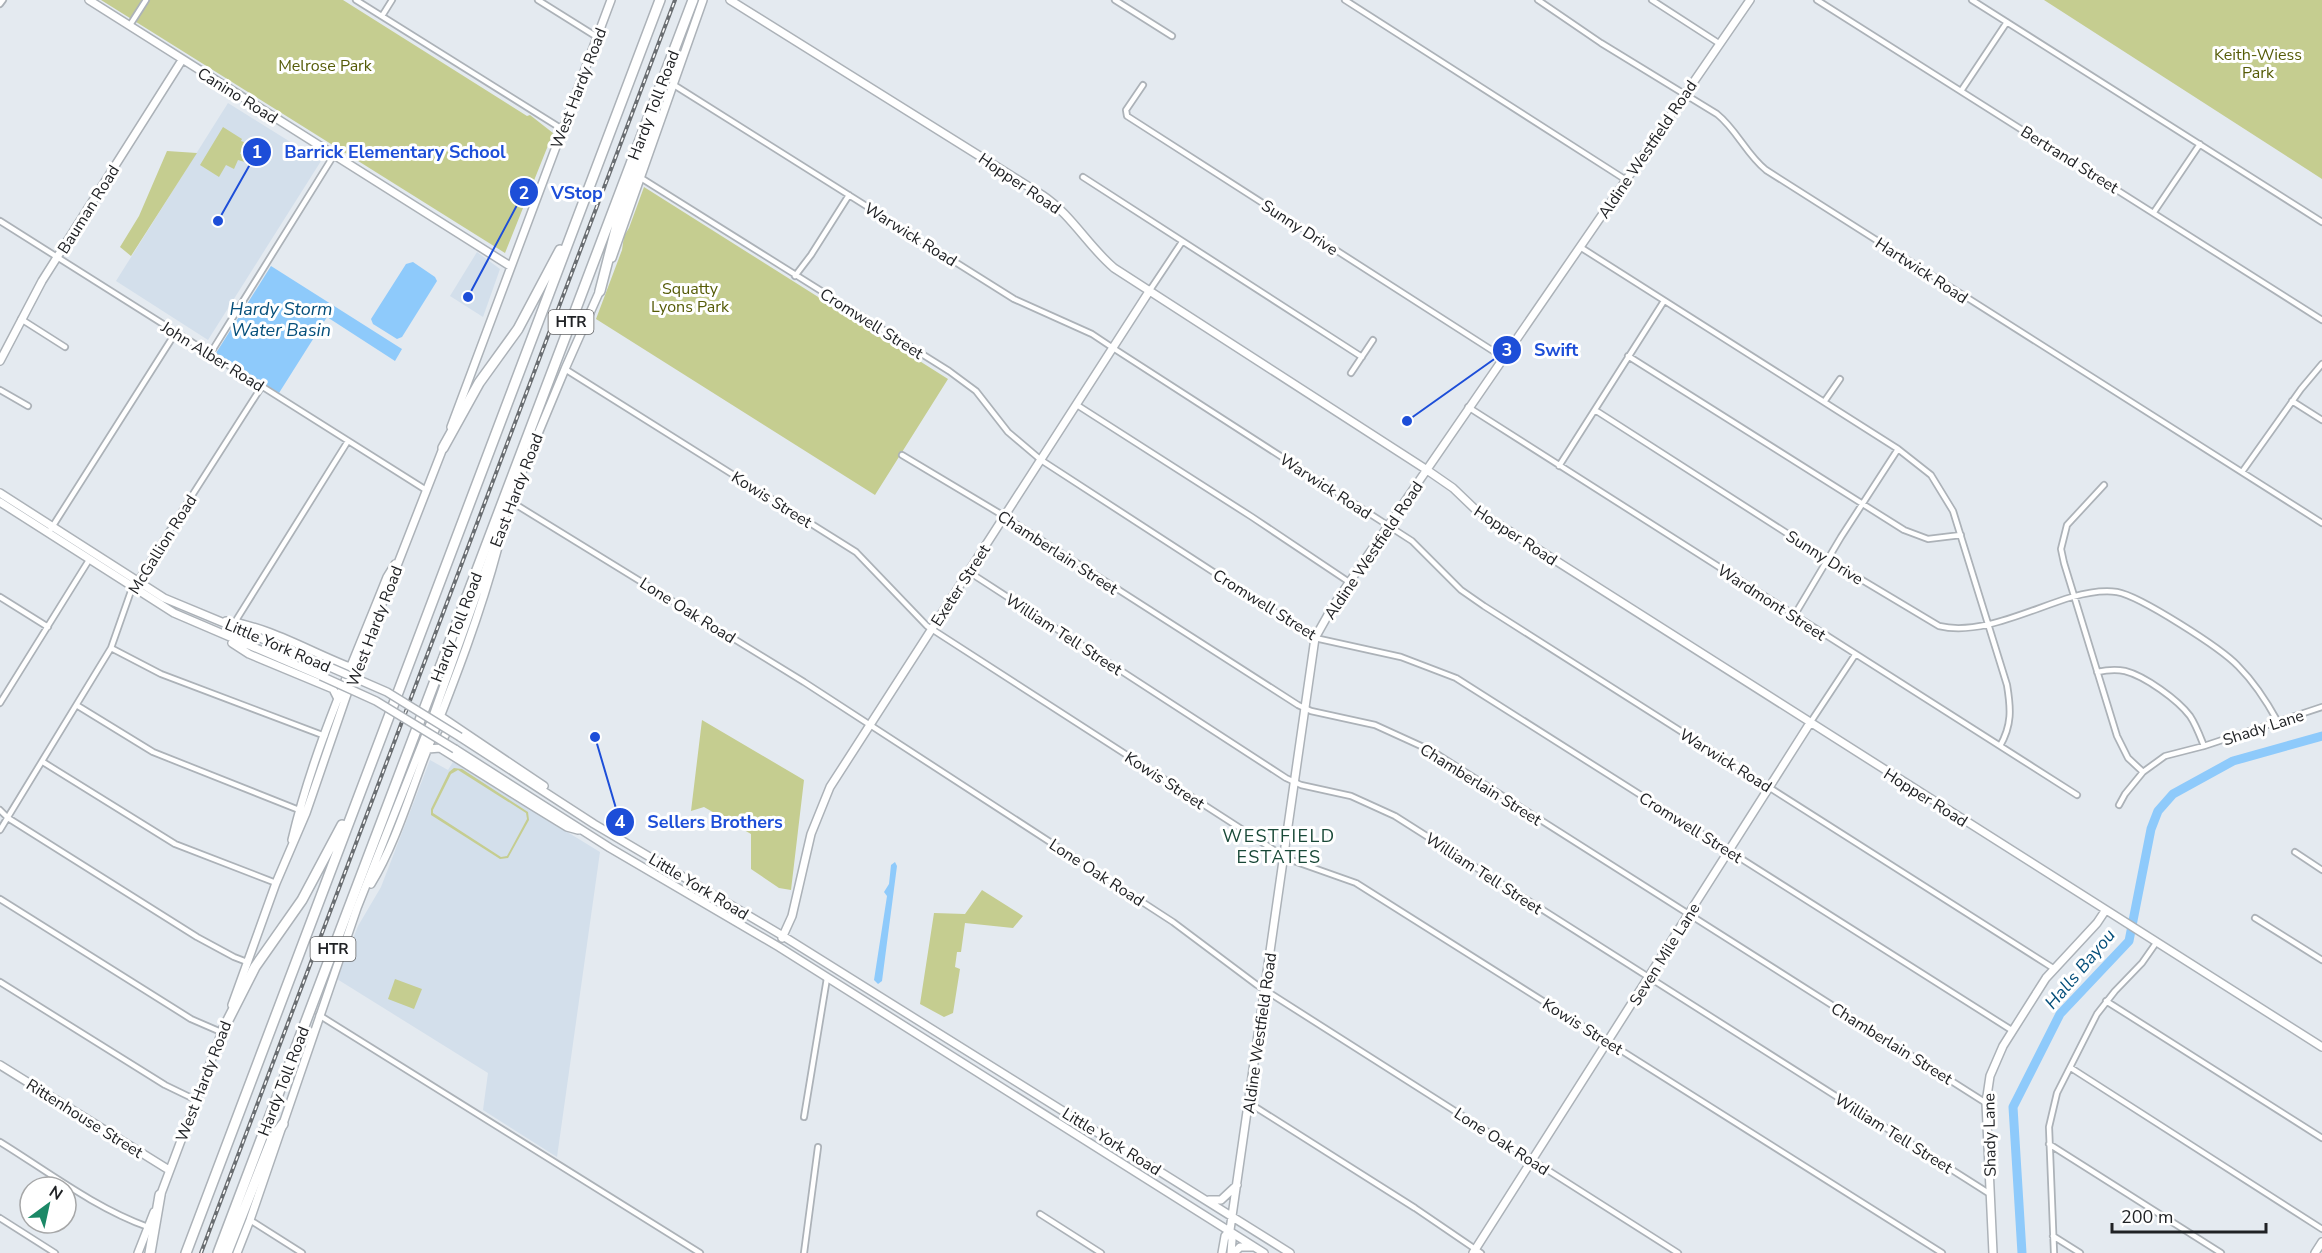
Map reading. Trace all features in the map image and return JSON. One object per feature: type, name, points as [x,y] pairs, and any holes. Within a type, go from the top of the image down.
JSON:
[{"type":"highway","name":"Hardy Toll Road","points":[[186,1253],[660,0]]},
{"type":"highway","name":"Hardy Toll Road","points":[[218,1253],[693,0]]},
{"type":"highway","points":[[600,291],[617,225],[660,101],[668,65]]},
{"type":"highway","points":[[443,448],[479,383],[522,321],[549,267],[572,230]]},
{"type":"highway","points":[[222,1032],[255,967],[310,887],[368,771]]},
{"type":"highway","points":[[227,1253],[272,1139],[283,1124]]},
{"type":"highway","points":[[150,1253],[160,1195]]},
{"type":"main road","name":"Canino Road","points":[[89,0],[510,266]]},
{"type":"main road","name":"West Hardy Road","points":[[138,1253],[611,0]]},
{"type":"main road","name":"East Hardy Road","points":[[237,1253],[357,908],[432,719],[510,501],[600,291],[704,0]]},
{"type":"main road","name":"Hopper Road","points":[[730,0],[1056,205],[1078,227],[1096,253],[1114,268],[1427,470],[1453,488],[1476,510],[2322,1047]]},
{"type":"main road","name":"Aldine Westfield Road","points":[[1232,1253],[1230,1230],[1266,990],[1304,708],[1316,638],[1333,606],[1468,407],[1750,0]]},
{"type":"main road","name":"Bauman Road","points":[[0,361],[57,257],[182,60]]},
{"type":"main road","name":"Exeter Street","points":[[779,947],[792,916],[816,818],[830,787],[1150,290]]},
{"type":"main road","name":"Little York Road","points":[[0,493],[51,529],[89,560],[174,613],[376,701],[599,841],[779,947],[1264,1253]]},
{"type":"main road","points":[[357,908],[385,858],[428,749],[488,586],[510,501]]},
{"type":"main road","name":"Little York Road","points":[[0,502],[51,529],[165,598],[329,662],[354,677],[387,692],[594,824],[783,936],[1290,1253]]},
{"type":"main road","points":[[289,854],[299,810],[338,699],[387,577],[404,548]]},
{"type":"main road","points":[[217,620],[235,622],[273,633],[339,668],[340,676],[334,685],[327,686]]},
{"type":"main road","points":[[215,632],[249,654],[335,690],[338,699]]},
{"type":"main road","points":[[329,662],[352,668]]},
{"type":"main road","points":[[440,716],[531,776],[594,824]]},
{"type":"main road","name":"Seven Mile Lane","points":[[1477,1252],[1810,723]]},
{"type":"main road","points":[[446,752],[442,744],[445,735],[452,727],[457,727]]},
{"type":"main road","points":[[428,749],[440,748],[567,827],[588,834]]},
{"type":"main road","points":[[599,841],[606,831]]},
{"type":"main road","points":[[711,908],[718,896]]},
{"type":"main road","name":"Shady Lane","points":[[1993,1253],[1986,1103],[1990,1076],[2003,1046],[2054,968],[2097,923],[2105,911]]},
{"type":"main road","name":"Rittenhouse Street","points":[[0,1065],[169,1170]]},
{"type":"main road","points":[[999,1085],[1005,1074]]},
{"type":"main road","points":[[1202,1198],[1221,1200],[1230,1195],[1238,1184]]},
{"type":"main road","name":"Aldine Westfield Road","points":[[1222,1253],[1224,1236],[1230,1230]]},
{"type":"main road","points":[[2315,1253],[2322,1242]]},
{"type":"main road","points":[[1232,1253],[1240,1247],[1256,1248]]},
{"type":"street","points":[[0,4],[3,0]]},
{"type":"street","points":[[130,26],[146,0]]},
{"type":"street","points":[[356,0],[562,129]]},
{"type":"street","points":[[382,16],[392,0]]},
{"type":"street","points":[[538,0],[597,37]]},
{"type":"street","points":[[1115,0],[1172,36]]},
{"type":"street","points":[[1345,0],[1626,180]]},
{"type":"street","name":"Hartwick Road","points":[[1538,0],[1601,43],[1724,120],[1751,157],[1766,170],[2322,523]]},
{"type":"street","points":[[1652,0],[1720,44]]},
{"type":"street","name":"Bertrand Street","points":[[1817,0],[2322,320]]},
{"type":"street","points":[[1972,0],[2322,222]]},
{"type":"street","points":[[1961,91],[2007,22]]},
{"type":"street","name":"Warwick Road","points":[[674,85],[1014,299],[1092,334],[1412,541],[1461,590],[1484,606],[2054,968]]},
{"type":"street","name":"Sunny Drive","points":[[1143,85],[1126,111],[1127,116],[1504,358]]},
{"type":"street","points":[[2154,212],[2200,144]]},
{"type":"street","points":[[210,354],[334,155]]},
{"type":"street","points":[[1083,177],[1362,357]]},
{"type":"street","name":"Cromwell Street","points":[[641,178],[949,370],[976,390],[1008,432],[1041,460],[1316,638],[1401,657],[1456,678],[2013,1031]]},
{"type":"street","points":[[795,276],[849,195]]},
{"type":"street","name":"John Alber Road","points":[[0,221],[426,490]]},
{"type":"street","name":"Exeter Street","points":[[1150,290],[1182,242]]},
{"type":"street","points":[[1580,247],[1898,450],[1922,466],[1939,486],[1953,511],[2007,685],[2011,705],[2010,724],[2000,746]]},
{"type":"street","points":[[1559,466],[1664,300]]},
{"type":"street","points":[[21,319],[65,347]]},
{"type":"street","points":[[51,529],[176,332]]},
{"type":"street","points":[[1351,373],[1374,340]]},
{"type":"street","points":[[1628,356],[1904,530],[1922,538],[1934,539],[1961,535]]},
{"type":"street","points":[[2242,472],[2292,401],[2322,364]]},
{"type":"street","name":"Kowis Street","points":[[565,369],[856,552],[932,629],[1284,856],[1356,883],[1942,1253]]},
{"type":"street","points":[[1824,402],[1840,379]]},
{"type":"street","name":"McGallion Road","points":[[0,830],[78,706],[111,648],[133,588],[262,386]]},
{"type":"street","points":[[0,390],[28,406]]},
{"type":"street","points":[[2292,401],[2322,420]]},
{"type":"street","points":[[1077,405],[1349,582]]},
{"type":"street","name":"Wardmont Street","points":[[1468,407],[2077,795]]},
{"type":"street","name":"Sunny Drive","points":[[1595,410],[1827,560],[1939,626],[1963,629],[1988,624],[2074,596],[2098,592],[2118,592],[2154,608],[2238,666],[2255,686],[2278,722]]},
{"type":"street","points":[[235,622],[348,441]]},
{"type":"street","points":[[1794,616],[1862,504],[1898,450]]},
{"type":"street","name":"Chamberlain Street","points":[[902,455],[1004,517],[1304,708],[1375,725],[1432,751],[1986,1103]]},
{"type":"street","points":[[2104,485],[2067,525],[2063,535],[2062,557],[2122,749],[2143,772]]},
{"type":"street","name":"Lone Oak Road","points":[[510,501],[804,681],[1173,922],[1266,990],[1678,1253]]},
{"type":"street","points":[[0,703],[89,560]]},
{"type":"street","name":"William Tell Street","points":[[969,572],[1294,782],[1351,795],[1395,816],[1990,1194]]},
{"type":"street","points":[[3,599],[48,627]]},
{"type":"street","points":[[111,648],[161,674],[326,736]]},
{"type":"street","name":"Seven Mile Lane","points":[[1810,723],[1855,655]]},
{"type":"street","points":[[2097,672],[2125,671],[2161,691],[2190,716],[2204,746]]},
{"type":"street","points":[[78,706],[153,752],[299,810]]},
{"type":"street","name":"Shady Lane","points":[[2119,804],[2143,772],[2164,756],[2204,746],[2322,707]]},
{"type":"street","points":[[43,762],[175,844],[276,883]]},
{"type":"street","points":[[0,810],[8,818],[197,937],[247,962]]},
{"type":"street","points":[[2295,852],[2322,870]]},
{"type":"street","points":[[0,899],[191,1019],[222,1032]]},
{"type":"street","points":[[2255,918],[2322,960]]},
{"type":"street","points":[[2054,1253],[2049,1144],[2051,1111],[2057,1093],[2097,1014],[2106,1001],[2142,963],[2156,943]]},
{"type":"street","points":[[804,1117],[827,978]]},
{"type":"street","points":[[0,982],[158,1081],[196,1100]]},
{"type":"street","points":[[2106,1001],[2322,1138]]},
{"type":"street","points":[[319,1015],[700,1253]]},
{"type":"street","points":[[2071,1068],[2322,1229]]},
{"type":"street","points":[[1249,1103],[1415,1208],[1477,1252]]},
{"type":"street","points":[[0,1142],[104,1206],[148,1227]]},
{"type":"street","points":[[2049,1144],[2221,1253]]},
{"type":"street","points":[[804,1253],[818,1147]]},
{"type":"street","points":[[1040,1214],[1101,1253]]},
{"type":"street","points":[[0,1218],[55,1253]]},
{"type":"street","points":[[250,1220],[302,1253]]},
{"type":"street","points":[[2053,1236],[2080,1253]]},
{"type":"shaded area","points":[[228,103],[321,161],[208,340],[116,281]]},
{"type":"shaded area","points":[[477,252],[500,269],[483,317],[450,296]]},
{"type":"shaded area","points":[[430,760],[448,770],[453,762],[600,852],[557,1157],[483,1110],[488,1073],[337,979],[358,926],[381,887]]},
{"type":"green space","name":"Melrose Park","points":[[101,0],[343,0],[527,116],[530,115],[553,133],[505,253]]},
{"type":"green space","name":"Keith-Wiess Park","points":[[2044,0],[2322,0],[2322,179]]},
{"type":"green space","points":[[223,127],[244,142],[240,154],[245,153],[252,158],[248,163],[238,160],[234,169],[226,165],[219,177],[200,165]]},
{"type":"green space","points":[[167,151],[197,153],[131,256],[120,247],[139,216]]},
{"type":"green space","name":"Squatty Lyons Park","points":[[644,187],[948,379],[875,495],[596,319],[622,250],[624,236]]},
{"type":"green space","points":[[702,720],[804,780],[791,890],[779,888],[751,869],[751,834],[704,807],[691,811]]},
{"type":"green space","points":[[454,768],[462,769],[528,812],[529,820],[508,858],[500,859],[431,815],[431,809],[449,772]],"holes":[[[458,770],[526,813],[527,819],[507,856],[501,857],[433,813],[433,810],[451,774]]]},
{"type":"green space","points":[[982,890],[1023,916],[1013,928],[965,923],[961,952],[957,952],[955,967],[960,969],[953,1013],[944,1017],[920,1004],[934,913],[965,914]]},
{"type":"green space","points":[[395,979],[422,989],[414,1009],[388,999]]},
{"type":"water","points":[[413,262],[435,277],[437,281],[402,337],[397,339],[373,324],[371,319],[406,264]]},
{"type":"water","name":"Hardy Storm Water Basin","points":[[271,266],[402,349],[395,361],[327,317],[279,393],[216,353]]},
{"type":"water","points":[[895,862],[897,866],[882,981],[878,984],[874,980],[887,896],[884,892],[889,884],[891,865]]},
{"type":"waterway","name":"Halls Bayou","points":[[2022,1253],[2013,1107],[2060,1014],[2129,941],[2151,829],[2158,811],[2173,794],[2233,761],[2322,736]]},
{"type":"railway","points":[[201,1253],[675,0]]},
{"type":"place","name":"Barrick Elementary School","points":[[218,221]]},
{"type":"place","name":"VStop","points":[[468,297]]},
{"type":"place","name":"Swift","points":[[1407,421]]},
{"type":"place","name":"Sellers Brothers","points":[[595,737]]},
{"type":"district","name":"WESTFIELD ESTATES","points":[[1279,846]]}]
